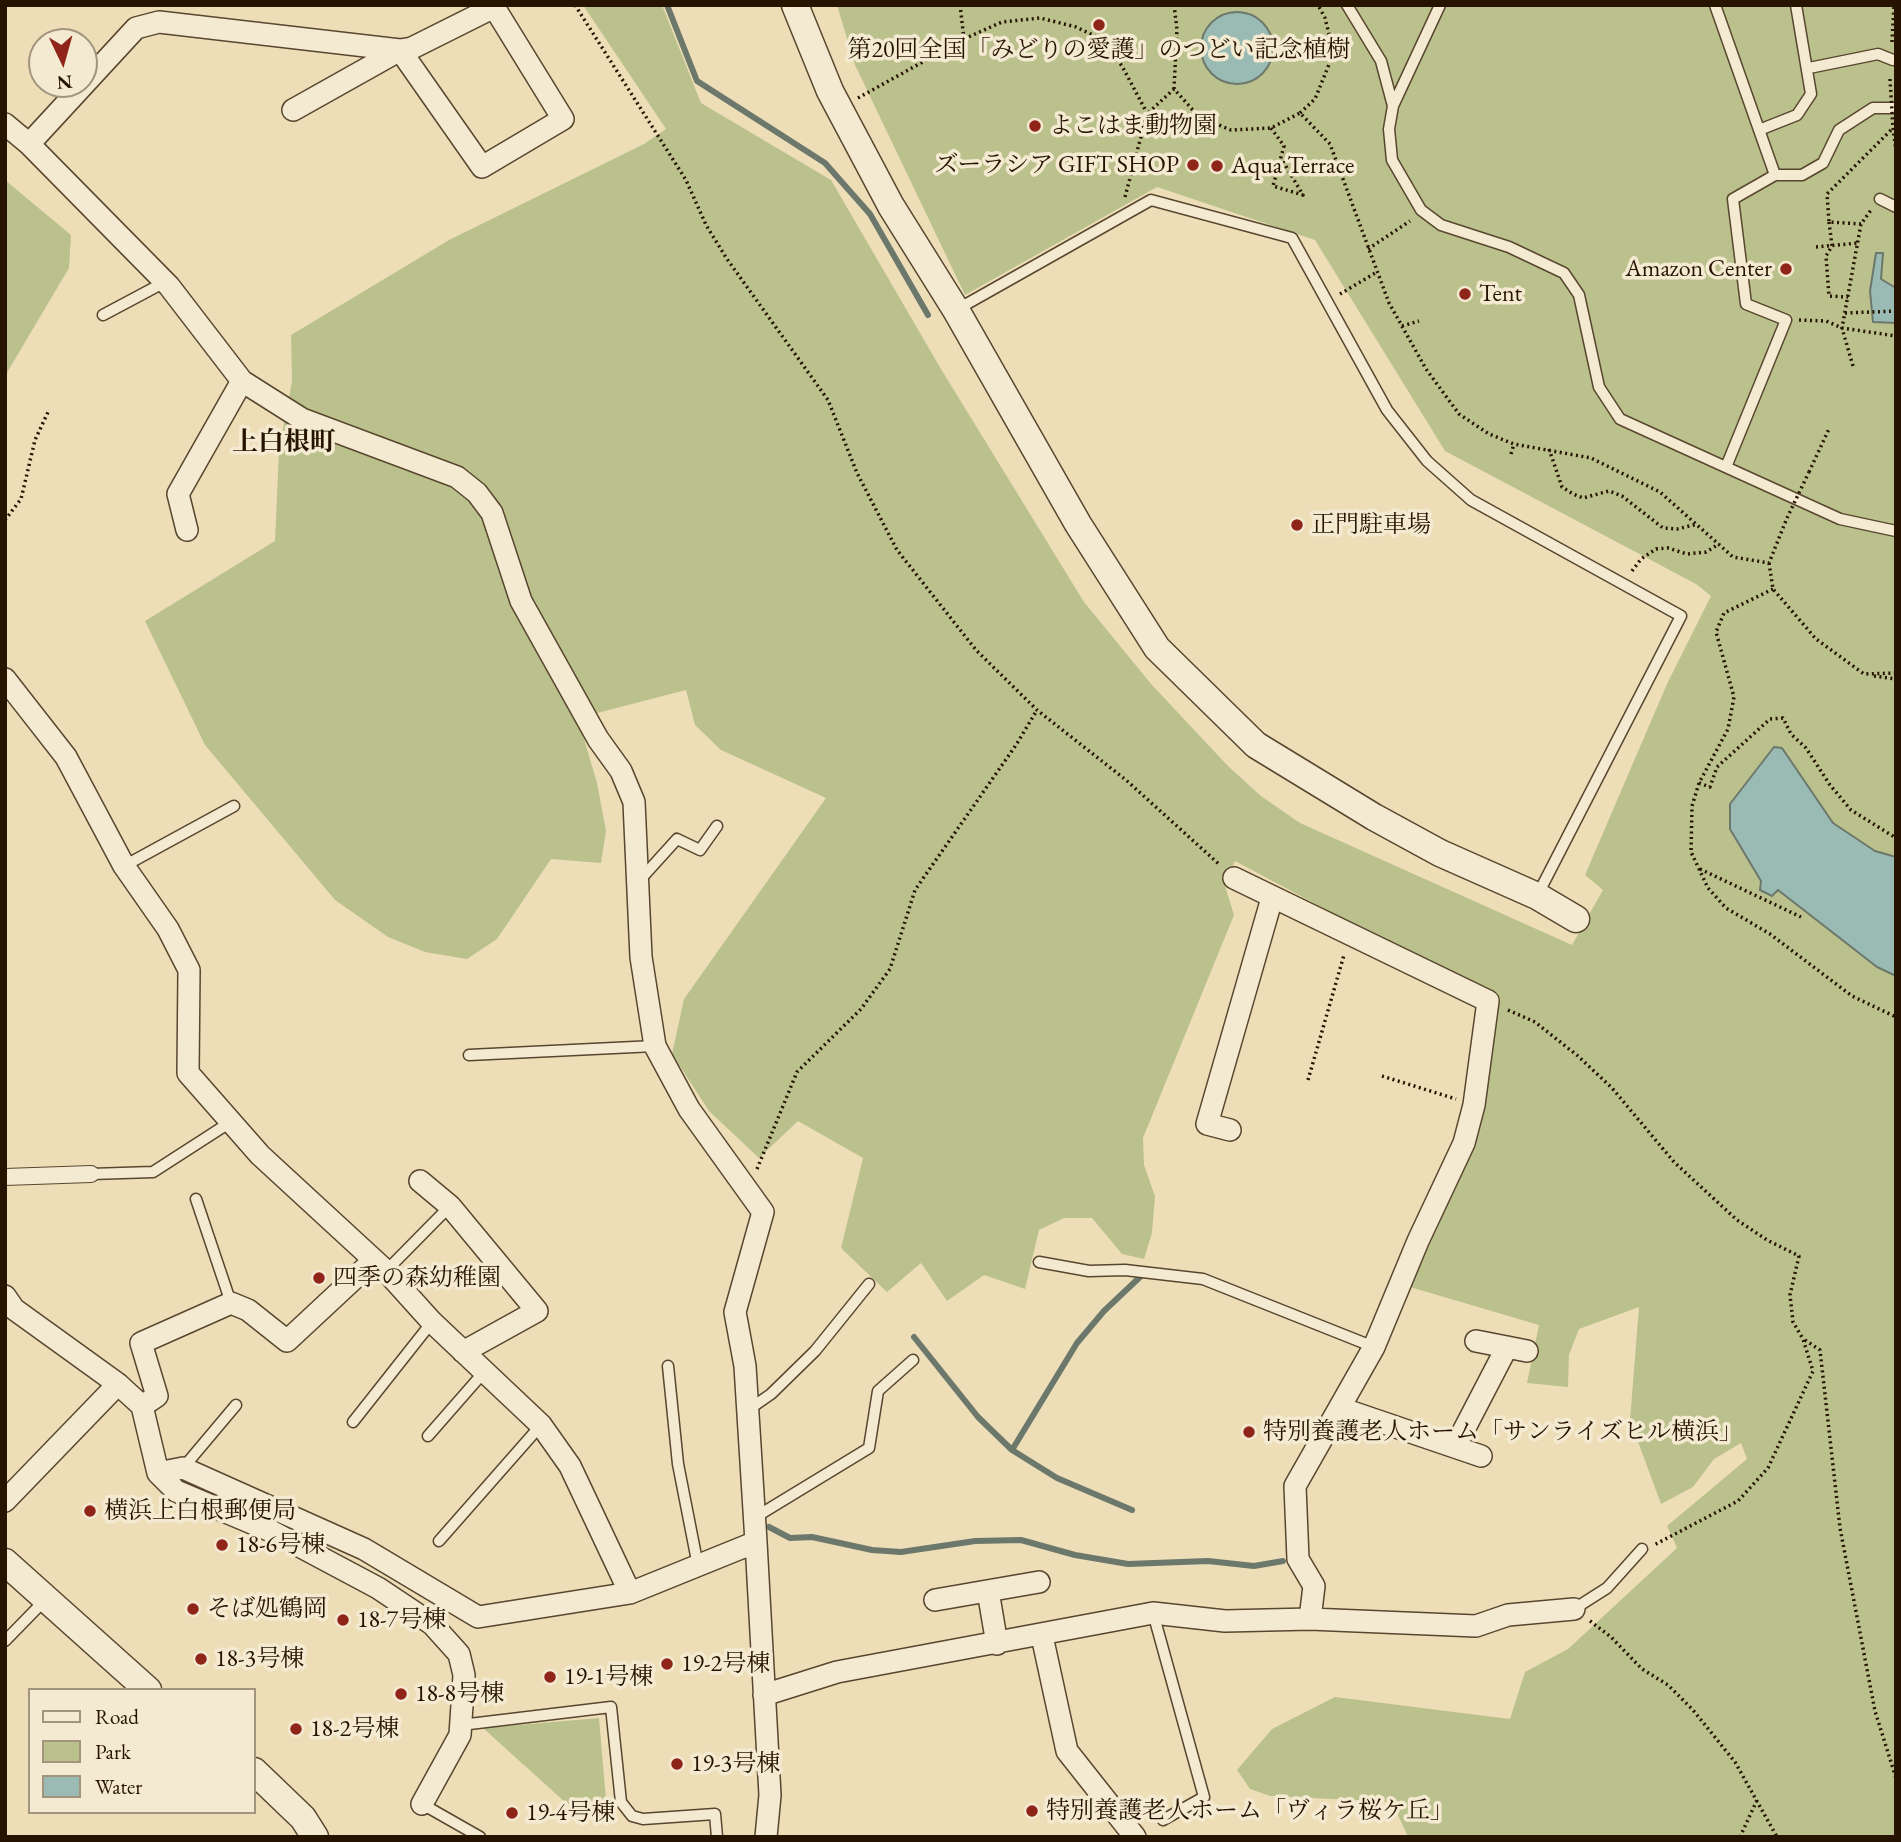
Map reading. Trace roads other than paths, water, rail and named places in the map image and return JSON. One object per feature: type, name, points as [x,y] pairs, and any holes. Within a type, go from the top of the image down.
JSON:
[{"type":"street","points":[[795,5],[808,43],[853,136],[1078,524],[1157,648],[1256,745],[1374,817],[1440,853],[1537,896],[1576,919]]},
{"type":"street","points":[[29,144],[136,28],[159,22],[400,50],[412,48],[495,6],[563,119],[482,167],[400,50]]},
{"type":"street","points":[[293,110],[400,50]]},
{"type":"street","points":[[5,124],[29,144],[165,282],[242,381],[273,404],[302,419],[457,477],[477,493],[492,513],[521,601],[591,728],[621,771],[634,802],[641,957],[654,1046],[689,1109],[763,1212],[735,1312],[743,1341],[756,1542],[769,1795],[766,1837]]},
{"type":"street","points":[[187,530],[178,494],[242,381]]},
{"type":"street","points":[[5,679],[66,757],[124,866],[167,929],[189,970],[188,1073],[229,1123],[380,1266],[432,1322],[541,1425],[570,1466],[630,1593]]},
{"type":"street","points":[[1234,878],[1488,1000],[1474,1105],[1464,1143],[1418,1241],[1374,1347],[1296,1486],[1298,1559],[1314,1586],[1310,1619]]},
{"type":"street","points":[[1230,1130],[1207,1124],[1272,898]]},
{"type":"street","points":[[5,1177],[91,1174]]},
{"type":"street","points":[[420,1181],[450,1206],[537,1311],[463,1352]]},
{"type":"street","points":[[142,1406],[157,1396],[141,1343],[231,1303],[248,1310],[287,1341],[380,1266]]},
{"type":"street","points":[[5,1296],[14,1309],[118,1384],[142,1406],[158,1473],[176,1491],[271,1531],[378,1588],[432,1624],[459,1654],[464,1675],[460,1735],[422,1804]]},
{"type":"street","points":[[1455,1447],[1517,1349],[1476,1341]]},
{"type":"street","points":[[5,1501],[118,1384]]},
{"type":"street","points":[[1340,1408],[1481,1456]]},
{"type":"street","points":[[158,1473],[183,1468],[364,1549],[478,1617],[630,1593],[756,1542]]},
{"type":"street","points":[[5,1562],[146,1688]]},
{"type":"street","points":[[935,1600],[1039,1581]]},
{"type":"street","points":[[988,1591],[997,1644]]},
{"type":"street","points":[[764,1695],[838,1672],[1042,1636],[1153,1613],[1225,1621],[1310,1619],[1476,1626],[1507,1615],[1574,1609]]},
{"type":"street","points":[[1042,1636],[1067,1751],[1140,1836]]},
{"type":"street","points":[[256,1773],[303,1818],[315,1837]]},
{"type":"lane","points":[[1347,5],[1381,61],[1394,106]]},
{"type":"lane","points":[[1440,5],[1394,106],[1389,129],[1392,160],[1421,210],[1441,225],[1509,247],[1564,273],[1579,295],[1598,387],[1620,419],[1840,519],[1896,531]]},
{"type":"lane","points":[[1715,5],[1775,175]]},
{"type":"lane","points":[[1759,130],[1797,115],[1811,94],[1809,68],[1796,5]]},
{"type":"lane","points":[[1809,68],[1878,54],[1893,60]]},
{"type":"lane","points":[[1726,467],[1786,320],[1746,304],[1733,199],[1775,175],[1802,175],[1823,163],[1839,130],[1873,108],[1896,108]]},
{"type":"lane","points":[[1880,199],[1896,207]]},
{"type":"lane","points":[[956,310],[1151,200],[1292,238],[1387,410],[1427,461],[1471,500],[1681,615],[1537,896]]},
{"type":"lane","points":[[103,315],[165,282]]},
{"type":"lane","points":[[124,866],[234,806]]},
{"type":"lane","points":[[639,881],[677,839],[699,850],[717,826]]},
{"type":"lane","points":[[469,1055],[654,1046]]},
{"type":"lane","points":[[91,1174],[152,1172],[229,1123]]},
{"type":"lane","points":[[196,1199],[231,1303]]},
{"type":"lane","points":[[380,1266],[450,1206]]},
{"type":"lane","points":[[1039,1262],[1089,1271],[1125,1269],[1203,1279],[1374,1347]]},
{"type":"lane","points":[[746,1412],[771,1394],[815,1351],[869,1284]]},
{"type":"lane","points":[[353,1422],[432,1322]]},
{"type":"lane","points":[[754,1518],[869,1448],[878,1391],[913,1360]]},
{"type":"lane","points":[[668,1366],[678,1464],[698,1566]]},
{"type":"lane","points":[[428,1436],[484,1372]]},
{"type":"lane","points":[[183,1468],[236,1405]]},
{"type":"lane","points":[[439,1541],[541,1425]]},
{"type":"lane","points":[[1574,1609],[1607,1588],[1642,1549]]},
{"type":"lane","points":[[5,1641],[45,1600]]},
{"type":"lane","points":[[1153,1613],[1204,1797],[1163,1820]]},
{"type":"lane","points":[[461,1725],[611,1707],[621,1802],[632,1816],[643,1819],[715,1814],[717,1837]]},
{"type":"lane","points":[[422,1804],[480,1837]]},
{"type":"water","points":[[1237,12],[1251,15],[1263,22],[1270,34],[1273,48],[1270,62],[1263,74],[1251,81],[1237,84],[1223,81],[1211,74],[1204,62],[1201,48],[1204,34],[1211,22],[1223,15]]},
{"type":"water","points":[[1876,253],[1883,253],[1881,279],[1896,288],[1896,323],[1873,322],[1870,291]]},
{"type":"water","points":[[1774,747],[1782,748],[1833,823],[1875,851],[1896,857],[1896,976],[1877,967],[1778,890],[1772,896],[1760,890],[1761,881],[1730,829],[1730,804]]},
{"type":"waterway","points":[[667,5],[697,81],[825,163],[870,214],[928,315]]},
{"type":"waterway","points":[[1012,1450],[1077,1343],[1104,1311],[1140,1277]]},
{"type":"waterway","points":[[914,1337],[978,1417],[1012,1450],[1057,1478],[1132,1510]]},
{"type":"waterway","points":[[769,1527],[790,1538],[812,1537],[872,1550],[901,1552],[975,1541],[1021,1540],[1075,1555],[1128,1564],[1208,1561],[1254,1566],[1283,1561]]},
{"type":"place","name":"第20回全国「みどりの愛護」のつどい記念植樹","points":[[1099,25]]},
{"type":"place","name":"よこはま動物園","points":[[1035,126]]},
{"type":"place","name":"ズーラシア GIFT SHOP","points":[[1193,165]]},
{"type":"place","name":"Aqua Terrace","points":[[1217,166]]},
{"type":"place","name":"Amazon Center","points":[[1786,269]]},
{"type":"place","name":"Tent","points":[[1465,294]]},
{"type":"place","name":"正門駐車場","points":[[1297,525]]},
{"type":"place","name":"四季の森幼稚園","points":[[319,1278]]},
{"type":"place","name":"特別養護老人ホーム「サンライズヒル横浜」","points":[[1249,1432]]},
{"type":"place","name":"横浜上白根郵便局","points":[[90,1511]]},
{"type":"place","name":"18-6号棟","points":[[222,1545]]},
{"type":"place","name":"そば処鶴岡","points":[[193,1609]]},
{"type":"place","name":"18-7号棟","points":[[343,1620]]},
{"type":"place","name":"18-3号棟","points":[[201,1659]]},
{"type":"place","name":"19-2号棟","points":[[667,1664]]},
{"type":"place","name":"19-1号棟","points":[[550,1677]]},
{"type":"place","name":"18-8号棟","points":[[401,1694]]},
{"type":"place","name":"18-2号棟","points":[[296,1729]]},
{"type":"place","name":"19-3号棟","points":[[677,1764]]},
{"type":"place","name":"特別養護老人ホーム「ヴィラ桜ケ丘」","points":[[1032,1811]]},
{"type":"place","name":"19-4号棟","points":[[512,1813]]},
{"type":"district","name":"上白根町","points":[[284,443]]}]
